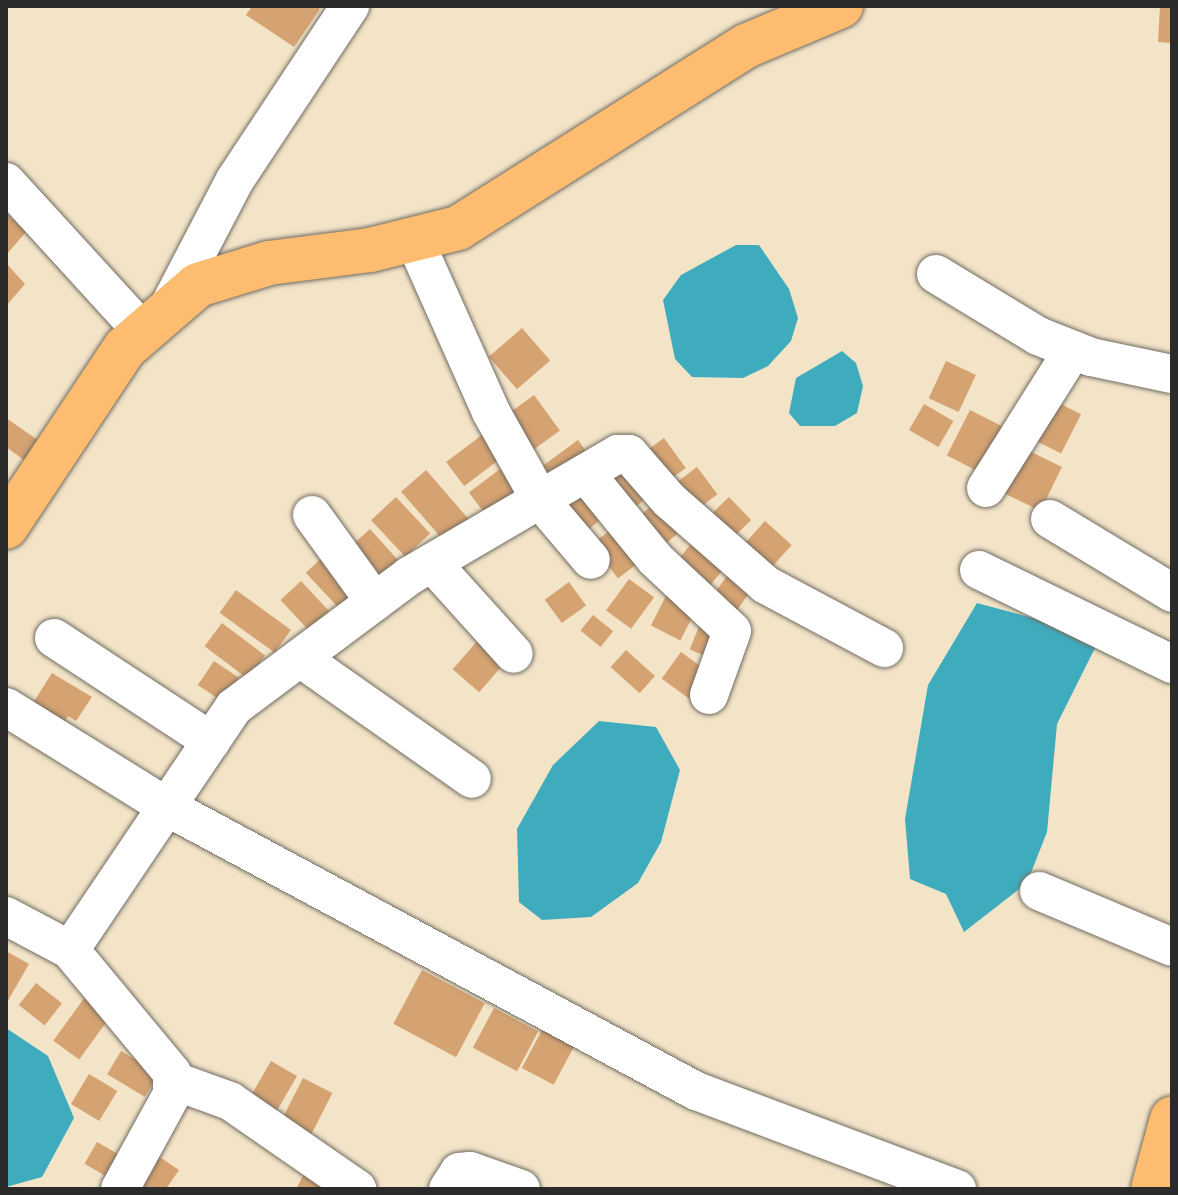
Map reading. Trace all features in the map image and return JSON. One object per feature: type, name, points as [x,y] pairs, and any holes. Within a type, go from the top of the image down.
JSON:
[{"type":"main road","points":[[6,527],[125,348],[198,285],[269,263],[414,239],[458,228],[746,46],[817,10]]},
{"type":"main road","points":[[1153,1189],[1172,1119]]},
{"type":"street","points":[[6,182],[154,323],[235,180],[350,6]]},
{"type":"street","points":[[414,239],[491,412],[541,501],[591,560]]},
{"type":"street","points":[[936,274],[1073,350],[1172,374]]},
{"type":"street","points":[[986,488],[1073,350]]},
{"type":"street","points":[[70,950],[234,707],[432,563],[586,474],[629,454],[669,500],[766,585],[884,648]]},
{"type":"street","points":[[586,474],[655,559],[732,631],[709,695]]},
{"type":"street","points":[[312,515],[375,602]]},
{"type":"street","points":[[1050,519],[1172,593]]},
{"type":"street","points":[[432,563],[514,654]]},
{"type":"street","points":[[979,570],[1172,664]]},
{"type":"street","points":[[54,638],[211,741]]},
{"type":"street","points":[[300,658],[472,779]]},
{"type":"street","points":[[6,707],[167,807],[696,1091],[957,1189]]},
{"type":"street","points":[[1039,891],[1172,947]]},
{"type":"street","points":[[6,916],[70,950],[155,1044],[172,1080],[172,1094],[120,1189]]},
{"type":"street","points":[[172,1080],[230,1101],[357,1189]]},
{"type":"street","points":[[448,1189],[459,1172],[470,1171],[521,1189]]},
{"type":"water","points":[[736,245],[759,245],[789,289],[798,318],[791,341],[768,366],[743,378],[692,377],[675,359],[663,300],[681,275]]},
{"type":"water","points":[[842,351],[856,363],[863,386],[857,413],[835,426],[800,426],[789,413],[796,378]]},
{"type":"water","points":[[977,603],[1101,636],[1057,724],[1047,832],[1027,883],[964,932],[946,894],[910,879],[905,819],[928,685]]},
{"type":"water","points":[[599,721],[656,727],[680,770],[661,842],[638,883],[591,917],[542,920],[519,902],[517,829],[553,765]]},
{"type":"water","points":[[6,1028],[48,1056],[74,1118],[42,1177],[6,1187]]},
{"type":"building","points":[[252,6],[316,6],[320,9],[294,47],[246,15]]},
{"type":"building","points":[[1160,6],[1172,6],[1172,43],[1158,42]]},
{"type":"building","points":[[6,213],[26,232],[6,255]]},
{"type":"building","points":[[6,263],[25,284],[6,306]]},
{"type":"building","points":[[522,328],[550,360],[517,389],[489,357]]},
{"type":"building","points":[[946,361],[976,375],[959,412],[929,398]]},
{"type":"building","points":[[534,395],[560,431],[528,454],[502,418]]},
{"type":"building","points":[[1049,398],[1081,414],[1061,454],[1029,437]]},
{"type":"building","points":[[924,404],[953,421],[938,447],[909,430]]},
{"type":"building","points":[[970,410],[1007,429],[984,475],[947,455]]},
{"type":"building","points":[[6,418],[45,445],[31,465],[6,447]]},
{"type":"building","points":[[490,429],[508,453],[464,486],[446,462]]},
{"type":"building","points":[[664,438],[686,468],[661,486],[639,456]]},
{"type":"building","points":[[578,440],[595,463],[557,491],[540,468]]},
{"type":"building","points":[[1017,445],[1062,467],[1040,511],[996,489]]},
{"type":"building","points":[[508,463],[529,491],[490,520],[469,492]]},
{"type":"building","points":[[626,465],[651,494],[626,515],[601,487]]},
{"type":"building","points":[[697,467],[717,494],[688,516],[667,489]]},
{"type":"building","points":[[426,470],[471,521],[446,543],[401,492]]},
{"type":"building","points":[[585,486],[608,514],[579,537],[556,509]]},
{"type":"building","points":[[396,497],[430,534],[405,557],[371,520]]},
{"type":"building","points":[[729,497],[751,520],[725,546],[702,523]]},
{"type":"building","points":[[661,498],[685,527],[659,550],[634,520]]},
{"type":"building","points":[[765,521],[792,545],[764,576],[737,552]]},
{"type":"building","points":[[616,526],[642,560],[618,578],[592,544]]},
{"type":"building","points":[[370,529],[402,565],[378,587],[345,551]]},
{"type":"building","points":[[699,534],[731,560],[703,595],[671,569]]},
{"type":"building","points":[[327,553],[362,590],[341,610],[306,573]]},
{"type":"building","points":[[731,570],[754,586],[729,621],[706,605]]},
{"type":"building","points":[[629,579],[654,597],[631,629],[606,611]]},
{"type":"building","points":[[301,581],[330,612],[309,631],[281,600]]},
{"type":"building","points":[[569,582],[586,605],[562,623],[545,600]]},
{"type":"building","points":[[670,588],[699,603],[680,640],[651,625]]},
{"type":"building","points":[[236,590],[291,630],[275,653],[220,613]]},
{"type":"building","points":[[593,615],[613,631],[601,647],[580,631]]},
{"type":"building","points":[[702,619],[729,630],[717,660],[690,650]]},
{"type":"building","points":[[222,623],[265,655],[248,679],[205,646]]},
{"type":"building","points":[[479,639],[505,662],[479,692],[453,669]]},
{"type":"building","points":[[626,650],[655,676],[640,693],[611,667]]},
{"type":"building","points":[[681,652],[713,675],[693,702],[662,679]]},
{"type":"building","points":[[214,661],[239,678],[223,702],[198,685]]},
{"type":"building","points":[[52,673],[92,697],[76,721],[68,716],[63,725],[28,711]]},
{"type":"building","points":[[6,951],[29,964],[6,1004]]},
{"type":"building","points":[[422,970],[485,1003],[456,1057],[393,1024]]},
{"type":"building","points":[[36,983],[62,1003],[45,1025],[19,1005]]},
{"type":"building","points":[[85,997],[111,1016],[79,1059],[53,1041]]},
{"type":"building","points":[[494,1008],[538,1031],[517,1071],[473,1048]]},
{"type":"building","points":[[542,1030],[574,1047],[554,1085],[522,1068]]},
{"type":"building","points":[[121,1051],[159,1074],[145,1097],[107,1074]]},
{"type":"building","points":[[271,1061],[297,1076],[272,1118],[246,1103]]},
{"type":"building","points":[[89,1074],[117,1091],[99,1121],[71,1104]]},
{"type":"building","points":[[303,1078],[332,1093],[307,1144],[277,1129]]},
{"type":"building","points":[[97,1142],[131,1162],[118,1183],[84,1164]]},
{"type":"building","points":[[155,1154],[179,1170],[166,1189],[131,1189]]},
{"type":"building","points":[[304,1174],[332,1189],[296,1189]]}]
